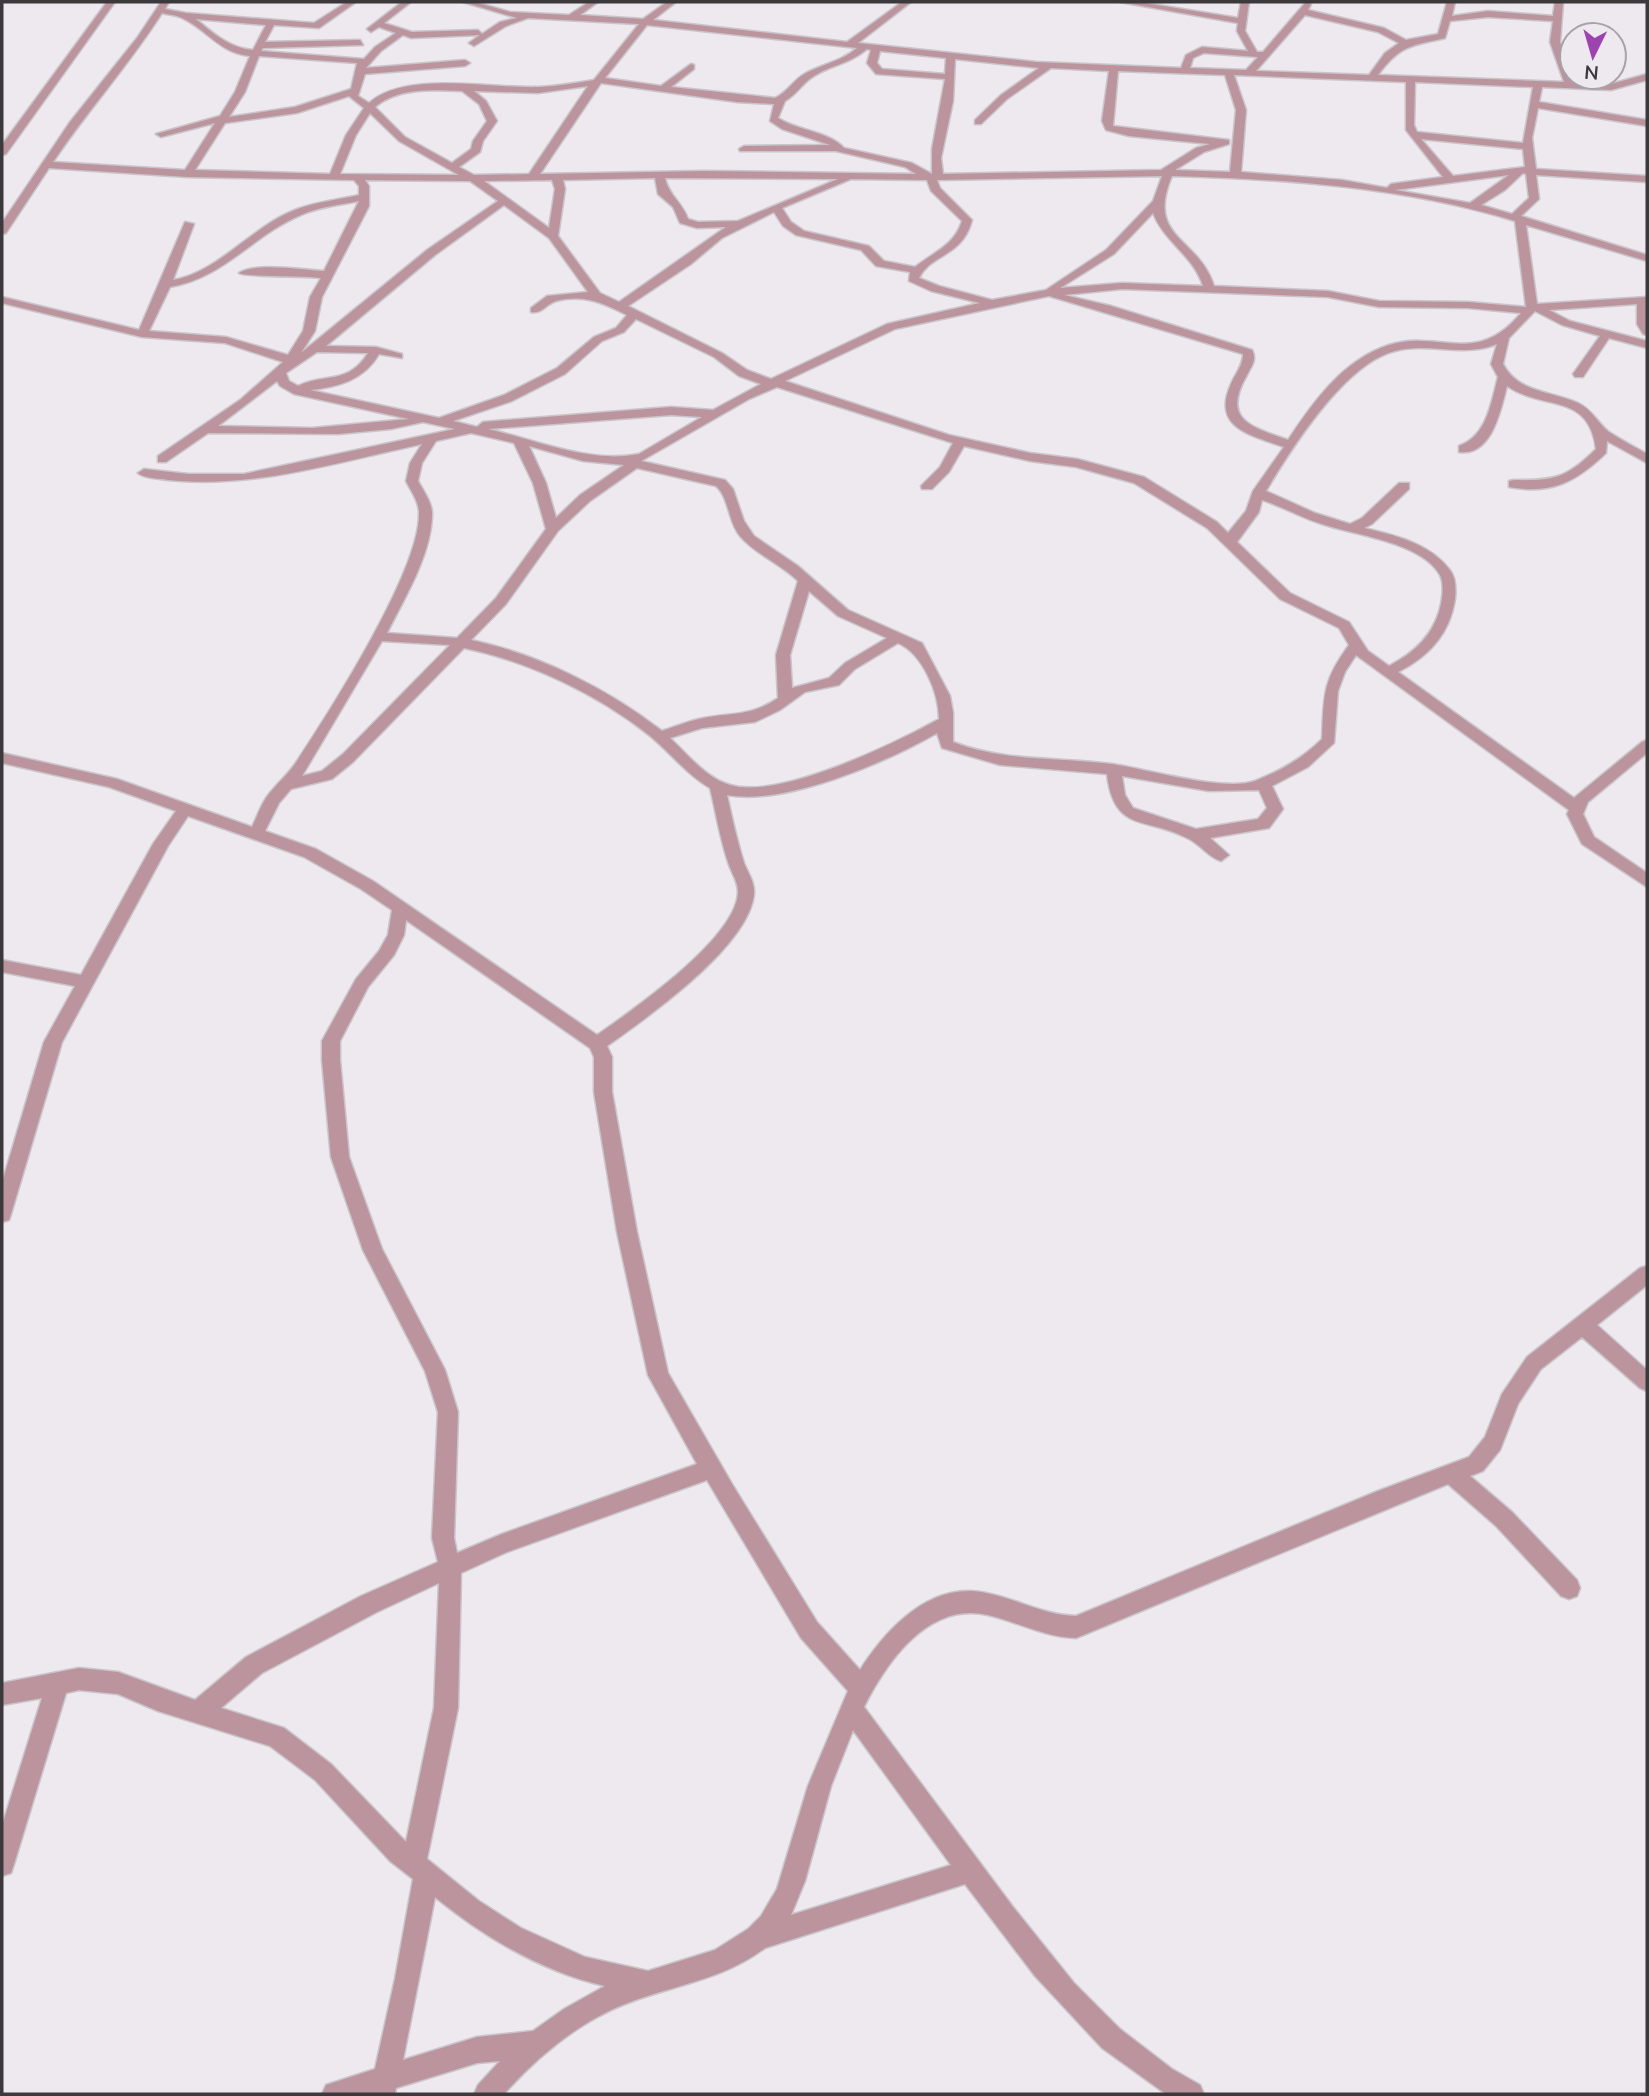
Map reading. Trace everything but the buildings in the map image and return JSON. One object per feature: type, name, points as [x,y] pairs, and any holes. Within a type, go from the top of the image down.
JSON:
[{"type":"street","points":[[2,152],[111,2]]},
{"type":"street","points":[[186,16],[316,26],[352,2]]},
{"type":"street","points":[[407,2],[377,24],[360,43],[360,66],[353,97],[386,120],[402,139],[507,200],[553,236],[596,295],[718,355],[743,373],[961,441],[1030,457],[1077,463],[1139,480],[1212,525],[1285,596],[1345,625],[1353,632],[1355,646],[1387,672],[1577,808]]},
{"type":"street","points":[[467,2],[484,8],[534,17],[645,22],[1048,66],[1185,69],[1558,85]]},
{"type":"street","points":[[570,18],[594,2]]},
{"type":"street","points":[[523,188],[534,178],[597,81],[645,22],[673,2]]},
{"type":"street","points":[[850,44],[906,2]]},
{"type":"street","points":[[1124,2],[1241,20]]},
{"type":"street","points":[[1245,2],[1241,20],[1245,44],[1259,54]]},
{"type":"street","points":[[1249,73],[1259,54],[1304,12],[1307,2]]},
{"type":"street","points":[[1558,49],[1555,43],[1559,2]]},
{"type":"street","points":[[2,231],[46,165],[162,6],[186,16],[220,43],[240,52],[360,43]]},
{"type":"street","points":[[1371,78],[1388,55],[1405,43],[1442,36],[1450,11],[1557,19]]},
{"type":"street","points":[[1304,12],[1381,30],[1405,43]]},
{"type":"street","points":[[474,43],[503,24],[534,17]]},
{"type":"street","points":[[188,174],[240,92],[271,24]]},
{"type":"street","points":[[377,24],[400,34],[455,36],[479,29],[465,63],[468,89],[483,103],[492,121],[478,141],[477,150],[451,168]]},
{"type":"street","points":[[360,66],[400,34]]},
{"type":"street","points":[[334,177],[341,156],[369,109],[382,97],[402,91],[537,90],[597,81],[752,100],[781,99],[792,94],[807,76],[850,59],[864,47]]},
{"type":"street","points":[[258,49],[360,66],[465,63]]},
{"type":"street","points":[[876,49],[872,62],[879,72],[950,77]]},
{"type":"street","points":[[1185,69],[1189,57],[1202,50],[1259,54]]},
{"type":"street","points":[[951,56],[948,100],[932,177],[935,189],[967,220],[965,233],[955,246],[912,274],[919,284],[992,302]]},
{"type":"street","points":[[978,122],[1004,97],[1048,66]]},
{"type":"street","points":[[664,88],[691,67]]},
{"type":"street","points":[[1114,68],[1107,121],[1109,128],[1129,134],[1226,142]]},
{"type":"street","points":[[1228,71],[1241,110],[1236,177]]},
{"type":"street","points":[[1628,85],[1647,77]]},
{"type":"street","points":[[1410,79],[1412,111],[1409,126],[1413,135],[1450,179]]},
{"type":"street","points":[[1517,218],[1533,202],[1526,171],[1527,146],[1529,118],[1538,84]]},
{"type":"street","points":[[160,134],[220,120],[298,110],[354,91]]},
{"type":"street","points":[[1582,91],[1585,93],[1579,98],[1585,113]]},
{"type":"street","points":[[781,99],[774,114],[777,123],[834,143],[839,148]]},
{"type":"street","points":[[1534,104],[1647,123]]},
{"type":"street","points":[[1413,135],[1527,146]]},
{"type":"street","points":[[1210,290],[1202,268],[1180,247],[1158,216],[1157,192],[1165,173],[1200,150],[1239,138]]},
{"type":"street","points":[[744,149],[839,148],[908,165],[932,177]]},
{"type":"street","points":[[791,175],[800,158],[796,149]]},
{"type":"street","points":[[46,165],[188,174],[412,178],[761,175],[932,177],[1165,173],[1273,176],[1382,189],[1471,206],[1647,258]]},
{"type":"street","points":[[1471,206],[1526,171]]},
{"type":"street","points":[[1382,189],[1526,171],[1647,179]]},
{"type":"street","points":[[761,175],[787,224],[800,233],[865,248],[880,264],[916,270]]},
{"type":"street","points":[[659,176],[663,194],[678,206],[684,221],[697,225],[739,224]]},
{"type":"street","points":[[620,307],[687,262],[708,242],[775,200],[852,176]]},
{"type":"street","points":[[357,177],[363,183],[364,206],[316,297],[309,331],[285,367],[284,383],[289,388],[517,439],[590,459],[630,462],[680,472],[724,486],[735,520],[746,536],[795,570],[834,607],[871,628],[917,646],[928,664],[946,712],[945,741],[956,749],[1039,764],[1114,771],[1177,782],[1249,787],[1312,759],[1329,740],[1328,693],[1337,670],[1355,646]]},
{"type":"street","points":[[165,285],[187,281],[208,272],[241,246],[298,212],[364,196],[412,178]]},
{"type":"street","points":[[553,236],[561,189],[557,178]]},
{"type":"street","points":[[162,459],[206,429],[285,367],[317,349],[430,253],[507,200]]},
{"type":"street","points":[[1043,293],[1110,252],[1156,203]]},
{"type":"street","points":[[1517,218],[1532,309]]},
{"type":"street","points":[[142,334],[189,224]]},
{"type":"street","points":[[244,273],[281,271],[328,275]]},
{"type":"street","points":[[286,785],[327,775],[337,768],[501,601],[552,529],[630,462],[650,454],[715,414],[774,383],[891,326],[992,302],[1101,286],[1150,304],[1248,352],[1248,362],[1228,404],[1229,413],[1234,420],[1250,429],[1291,445]]},
{"type":"street","points":[[1043,293],[1150,304],[1210,290],[1328,294],[1379,304],[1532,309],[1645,300],[1646,329],[1619,338]]},
{"type":"street","points":[[535,310],[551,298],[596,295]]},
{"type":"street","points":[[2,311],[6,301],[142,334],[226,340],[285,367]]},
{"type":"street","points":[[1532,309],[1566,323],[1647,345]]},
{"type":"street","points":[[1230,542],[1240,523],[1251,513],[1259,494],[1307,419],[1336,385],[1380,351],[1411,345],[1464,348],[1489,345],[1504,339],[1532,309]]},
{"type":"street","points":[[144,474],[188,478],[244,478],[430,440],[517,412],[598,339],[620,330],[634,314]]},
{"type":"street","points":[[1578,374],[1606,335]]},
{"type":"street","points":[[1504,339],[1497,364],[1504,377],[1519,386],[1575,407],[1599,422],[1604,434],[1602,450],[1570,480],[1556,485],[1514,484]]},
{"type":"street","points":[[317,349],[376,350],[398,356]]},
{"type":"street","points":[[289,388],[326,384],[356,376],[366,368],[376,350]]},
{"type":"street","points":[[1463,449],[1477,444],[1483,435],[1497,404],[1504,377]]},
{"type":"street","points":[[206,429],[312,433],[517,412],[671,411],[715,414]]},
{"type":"street","points":[[517,412],[517,439],[529,455],[546,495],[552,529]]},
{"type":"street","points":[[1604,434],[1647,459]]},
{"type":"street","points":[[256,835],[272,801],[301,766],[377,636],[415,560],[426,516],[424,504],[412,481],[416,463],[430,440]]},
{"type":"street","points":[[927,486],[945,469],[961,441]]},
{"type":"street","points":[[1352,528],[1367,521],[1404,486]]},
{"type":"street","points":[[1259,494],[1284,506],[1399,543],[1416,551],[1444,571],[1449,580],[1441,627],[1429,646],[1410,661],[1387,672]]},
{"type":"street","points":[[785,699],[783,655],[805,581]]},
{"type":"street","points":[[377,636],[458,642],[501,653],[554,676],[646,726],[717,786],[744,793],[770,790],[824,775],[918,738],[945,722]]},
{"type":"street","points":[[659,737],[701,723],[750,719],[801,688],[834,682],[850,666],[898,637]]},
{"type":"street","points":[[1647,746],[1581,799],[1575,814],[1588,840],[1647,881]]},
{"type":"street","points":[[2,758],[112,783],[310,853],[367,885],[597,1044],[603,1057],[603,1092],[627,1232],[658,1376],[809,1630],[969,1871],[1030,1950],[1096,2026],[1165,2081],[1191,2094]]},
{"type":"street","points":[[1114,771],[1117,796],[1128,812],[1195,835],[1221,855]]},
{"type":"street","points":[[1195,835],[1263,824],[1273,816],[1275,809],[1263,782]]},
{"type":"street","points":[[597,1044],[653,1005],[689,973],[732,926],[741,910],[746,895],[744,880],[731,845],[717,786]]},
{"type":"street","points":[[2,1214],[53,1042],[161,844],[185,809]]},
{"type":"street","points":[[384,2087],[446,1708],[450,1568],[443,1538],[448,1412],[435,1370],[373,1250],[340,1157],[331,1041],[362,983],[397,935],[400,909]]},
{"type":"street","points":[[2,966],[85,982]]},
{"type":"street","points":[[487,2094],[536,2044],[607,1998],[722,1960],[745,1948],[773,1923],[786,1900],[811,1812],[857,1700],[874,1665],[904,1629],[930,1612],[954,1602],[1006,1607],[1043,1624],[1059,1628],[1076,1627],[1476,1464],[1493,1443],[1509,1400],[1534,1363],[1647,1274]]},
{"type":"street","points":[[1581,1324],[1647,1382]]},
{"type":"street","points":[[198,1712],[254,1665],[369,1604],[502,1544],[711,1469]]},
{"type":"street","points":[[1451,1473],[1504,1519],[1569,1588]]},
{"type":"street","points":[[2,1694],[79,1679],[118,1683],[276,1736],[323,1772],[420,1870],[470,1910],[512,1937],[584,1969],[650,1984]]},
{"type":"street","points":[[2,1864],[58,1684]]},
{"type":"street","points":[[759,1937],[969,1871]]},
{"type":"street","points":[[335,2094],[384,2087],[477,2050],[536,2044]]}]
